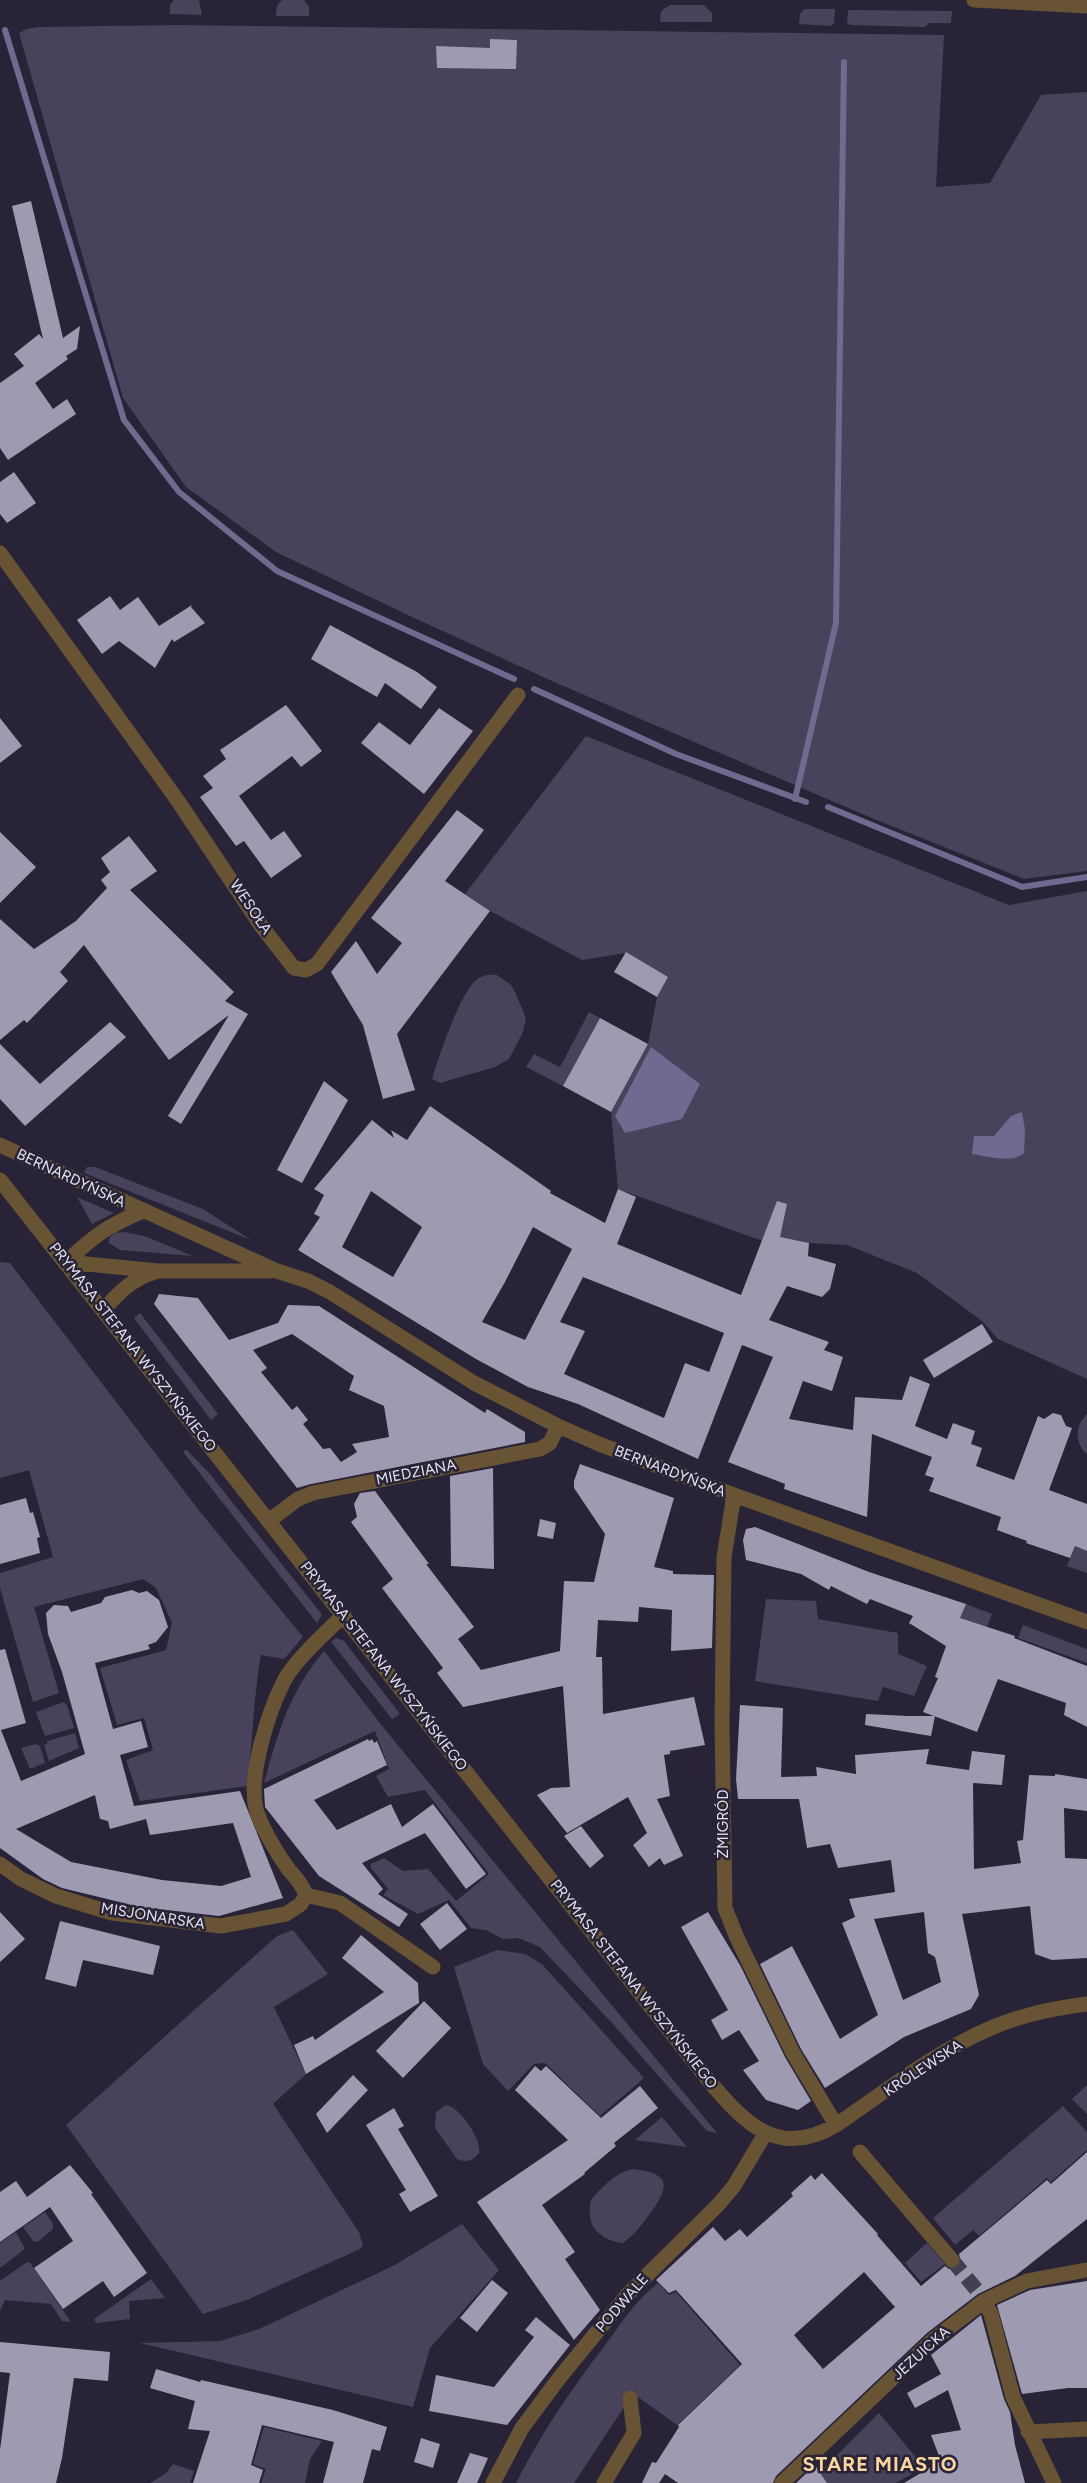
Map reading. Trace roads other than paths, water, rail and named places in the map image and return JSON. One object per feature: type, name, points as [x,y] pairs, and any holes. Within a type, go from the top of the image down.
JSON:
[{"type":"street","points":[[974,0],[1087,6]]},
{"type":"street","name":"WESOŁA","points":[[0,552],[184,809],[262,927],[294,968],[306,970],[317,964],[518,695]]},
{"type":"street","name":"BERNARDYŃSKA","points":[[0,1145],[276,1271],[308,1281],[330,1292],[474,1383],[558,1426],[599,1444],[734,1495],[1087,1622]]},
{"type":"street","name":"PRYMASA STEFANA WYSZYŃSKIEGO","points":[[3,1190],[66,1262],[710,2082],[742,2118],[764,2134]]},
{"type":"street","name":"BERNARDYŃSKA","points":[[66,1262],[93,1237],[111,1224],[143,1210]]},
{"type":"street","name":"BERNARDYŃSKA","points":[[66,1262],[158,1271],[276,1271]]},
{"type":"street","name":"BERNARDYŃSKA","points":[[103,1310],[128,1284],[139,1276],[158,1271]]},
{"type":"street","name":"MIEDZIANA","points":[[270,1520],[298,1499],[313,1493],[540,1449],[550,1443],[558,1426]]},
{"type":"street","name":"ŻMIGRÓD","points":[[734,1495],[724,1557],[722,1724],[725,1908],[737,1938],[793,2053],[836,2125]]},
{"type":"street","points":[[344,1615],[320,1637],[283,1682],[267,1726],[257,1770],[256,1809],[274,1846],[289,1869],[302,1884],[306,1895],[340,1903],[433,1967]]},
{"type":"street","name":"MISJONARSKA","points":[[0,1864],[22,1879],[56,1896],[104,1910],[141,1917],[221,1926],[286,1914],[301,1904],[306,1895]]},
{"type":"street","name":"KRÓLEWSKA","points":[[764,2134],[776,2138],[809,2137],[836,2125],[944,2053],[991,2028],[1022,2017],[1087,2004]]},
{"type":"street","name":"PODWALE","points":[[493,2483],[522,2428],[560,2377],[628,2294],[718,2205],[734,2186],[764,2134]]},
{"type":"street","points":[[860,2152],[952,2260]]},
{"type":"street","name":"JEZUICKA","points":[[782,2483],[933,2340],[984,2301],[1027,2280],[1087,2270]]},
{"type":"street","points":[[984,2301],[991,2314],[1013,2397],[1028,2432],[1054,2483]]},
{"type":"street","points":[[604,2483],[634,2433],[630,2398]]},
{"type":"street","points":[[1028,2432],[1087,2429]]},
{"type":"waterway","points":[[5,30],[124,420],[179,492],[277,571],[514,679]]},
{"type":"waterway","points":[[795,799],[836,623],[844,62]]},
{"type":"waterway","points":[[534,689],[676,754],[806,802]]},
{"type":"waterway","points":[[828,807],[1022,887],[1087,877]]},
{"type":"tunnel","points":[[952,2260],[980,2294]]},
{"type":"district","name":"STARE MIASTO","points":[[880,2464]]}]
